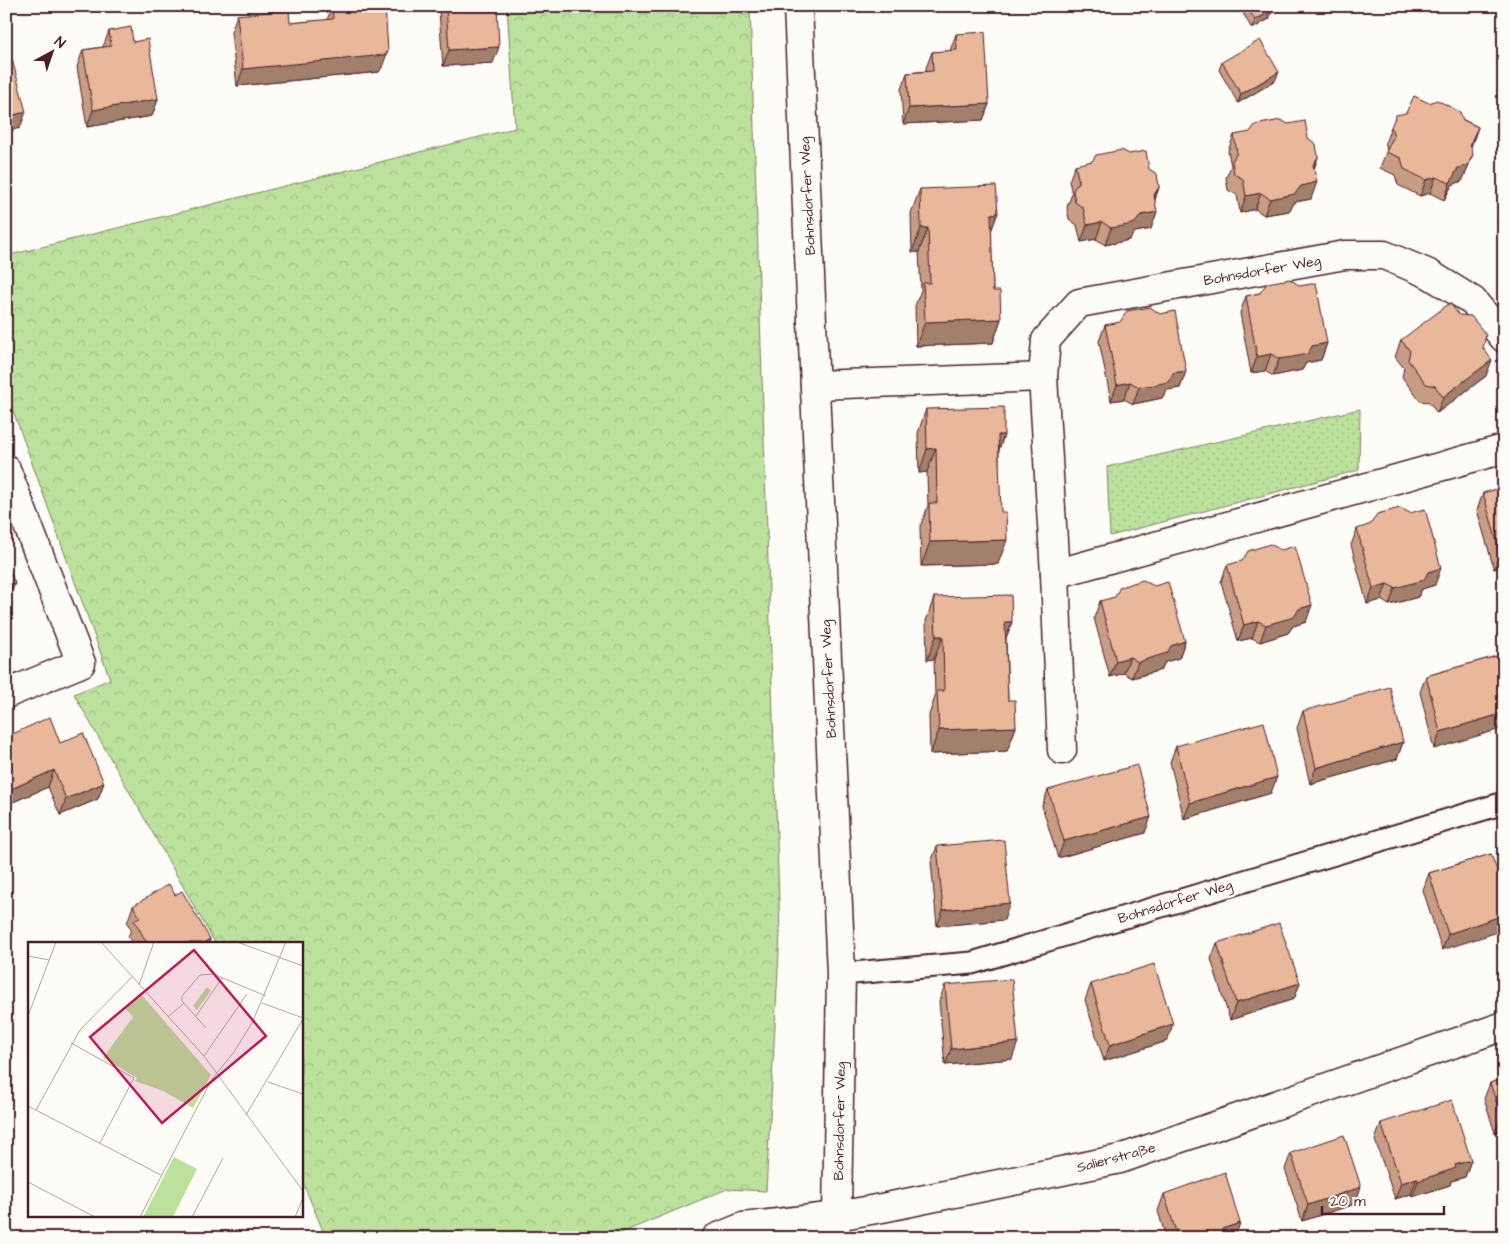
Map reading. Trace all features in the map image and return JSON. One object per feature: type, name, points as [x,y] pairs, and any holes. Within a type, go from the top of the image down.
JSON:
[{"type":"street","name":"Bohnsdorfer Weg","points":[[798,6],[841,974],[836,1227]]},
{"type":"street","name":"Bohnsdorfer Weg","points":[[1062,750],[1055,574],[1043,377],[1046,340],[1079,303],[1345,255],[1384,255],[1429,274],[1473,301],[1504,338]]},
{"type":"street","points":[[815,385],[1043,377]]},
{"type":"street","points":[[1055,574],[1504,449]]},
{"type":"street","points":[[6,469],[81,663],[6,694]]},
{"type":"street","name":"Salierstraße","points":[[716,1238],[743,1227],[836,1227],[1120,1159],[1504,1026]]},
{"type":"lane","name":"Bohnsdorfer Weg","points":[[841,974],[972,963],[1504,803]]},
{"type":"green space","points":[[507,6],[750,6],[780,933],[766,1191],[727,1189],[609,1238],[326,1238],[302,1180],[302,942],[214,942],[74,694],[110,679],[6,391],[6,256],[515,128]]},
{"type":"green space","points":[[1360,409],[1359,470],[1110,536],[1107,467]]},
{"type":"building","points":[[332,6],[385,6],[388,51],[385,55],[243,69],[237,15],[289,10],[290,23],[333,19]]},
{"type":"building","points":[[446,6],[497,6],[499,47],[449,50]]},
{"type":"building","points":[[1247,6],[1270,6],[1272,11],[1255,20]]},
{"type":"building","points":[[131,27],[133,42],[148,39],[158,99],[93,110],[83,50],[111,46],[109,31]]},
{"type":"building","points":[[985,32],[989,104],[909,108],[907,73],[933,71],[932,52],[957,50],[956,34]]},
{"type":"building","points":[[1260,40],[1279,72],[1241,94],[1222,62]]},
{"type":"building","points":[[12,59],[26,112],[6,117],[6,61]]},
{"type":"building","points":[[1414,96],[1429,103],[1437,100],[1460,112],[1463,120],[1478,127],[1470,144],[1473,154],[1468,165],[1458,168],[1450,183],[1436,177],[1426,180],[1404,169],[1401,158],[1386,152],[1394,136],[1391,127],[1396,115],[1406,113]]},
{"type":"building","points":[[1281,120],[1288,124],[1305,121],[1308,138],[1316,144],[1318,157],[1313,165],[1317,182],[1301,186],[1295,194],[1270,199],[1261,193],[1246,196],[1243,179],[1234,174],[1232,161],[1237,153],[1234,135],[1250,132],[1255,125]]},
{"type":"building","points":[[1122,150],[1129,154],[1146,151],[1149,169],[1157,174],[1159,187],[1154,195],[1157,212],[1141,215],[1135,223],[1123,226],[1111,228],[1102,222],[1087,225],[1083,208],[1075,202],[1073,190],[1079,182],[1075,165],[1092,161],[1096,155]]},
{"type":"building","points":[[996,186],[998,213],[991,214],[993,291],[1000,291],[1001,319],[925,322],[923,283],[930,283],[928,228],[921,228],[920,189]]},
{"type":"building","points":[[1290,279],[1300,286],[1316,283],[1327,343],[1312,346],[1308,354],[1293,357],[1279,359],[1271,354],[1257,357],[1246,296],[1260,293],[1267,283]]},
{"type":"building","points":[[1450,303],[1459,315],[1471,316],[1486,335],[1483,348],[1492,360],[1443,397],[1435,386],[1426,384],[1408,360],[1410,351],[1401,340]]},
{"type":"building","points":[[1150,307],[1160,314],[1175,311],[1186,371],[1173,373],[1168,382],[1154,385],[1139,387],[1130,382],[1117,385],[1105,325],[1120,322],[1127,311]]},
{"type":"building","points":[[1004,407],[1004,435],[998,435],[1001,512],[1006,512],[1007,540],[930,542],[929,503],[937,503],[936,448],[927,449],[926,409]]},
{"type":"building","points":[[1503,478],[1504,551],[1500,552],[1483,493],[1497,489]]},
{"type":"building","points":[[1400,508],[1410,513],[1425,509],[1441,568],[1428,572],[1424,580],[1395,588],[1387,584],[1373,588],[1357,529],[1371,524],[1377,514]]},
{"type":"building","points":[[1270,544],[1281,550],[1295,546],[1312,605],[1299,609],[1294,617],[1266,625],[1258,621],[1244,625],[1227,565],[1242,561],[1248,551]]},
{"type":"building","points":[[6,564],[15,583],[6,586]]},
{"type":"building","points":[[1143,580],[1154,586],[1168,582],[1185,641],[1171,646],[1167,653],[1138,662],[1130,657],[1116,661],[1100,601],[1115,597],[1120,587]]},
{"type":"building","points":[[1011,595],[1012,622],[1005,622],[1008,700],[1015,700],[1016,727],[939,730],[937,691],[944,691],[943,636],[936,636],[934,597]]},
{"type":"building","points":[[1504,654],[1504,713],[1440,732],[1426,676]]},
{"type":"building","points":[[1390,687],[1403,742],[1316,768],[1303,711]]},
{"type":"building","points":[[50,717],[60,743],[83,733],[104,783],[66,799],[54,770],[9,790],[6,784],[6,737]]},
{"type":"building","points":[[1264,722],[1277,777],[1190,803],[1176,746]]},
{"type":"building","points":[[1137,765],[1151,817],[1064,841],[1048,790]]},
{"type":"building","points":[[1004,840],[1010,903],[943,910],[937,846]]},
{"type":"building","points":[[1491,854],[1504,890],[1504,915],[1448,934],[1429,873]]},
{"type":"building","points":[[169,884],[175,895],[182,891],[210,939],[205,942],[146,942],[134,920],[140,917],[133,906]]},
{"type":"building","points":[[1279,923],[1300,983],[1236,1003],[1217,943]]},
{"type":"building","points":[[1154,964],[1173,1024],[1110,1045],[1091,984]]},
{"type":"building","points":[[1012,979],[1018,1042],[951,1049],[945,985]]},
{"type":"building","points":[[1504,1078],[1504,1115],[1501,1116],[1490,1083]]},
{"type":"building","points":[[1452,1100],[1471,1160],[1455,1165],[1456,1168],[1418,1181],[1417,1178],[1401,1183],[1381,1123]]},
{"type":"building","points":[[1344,1135],[1361,1187],[1308,1205],[1291,1153]]},
{"type":"building","points":[[1225,1172],[1240,1223],[1222,1229],[1224,1235],[1218,1238],[1178,1238],[1164,1194]]}]
